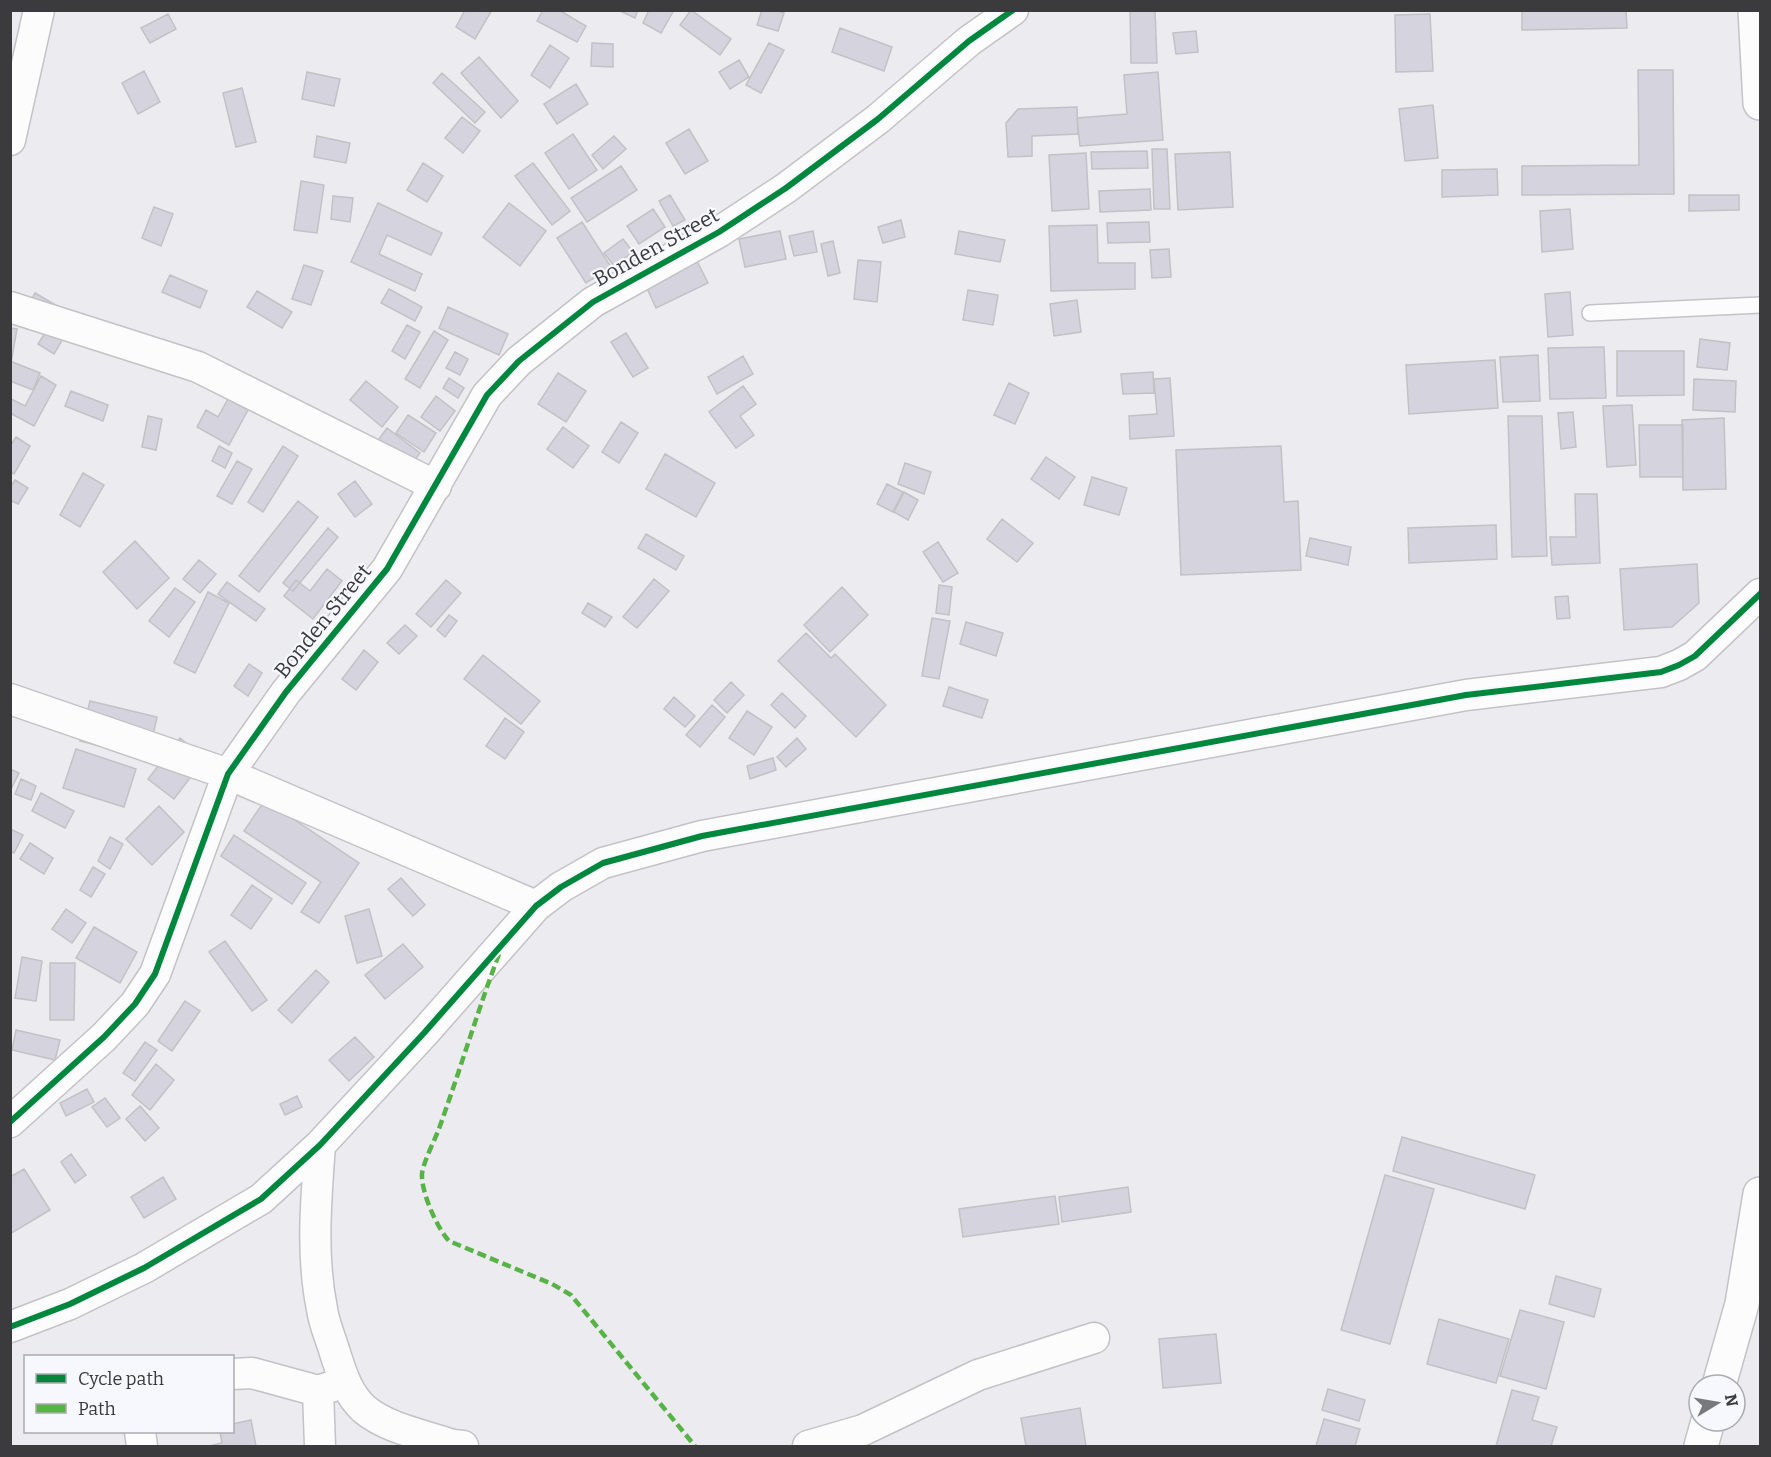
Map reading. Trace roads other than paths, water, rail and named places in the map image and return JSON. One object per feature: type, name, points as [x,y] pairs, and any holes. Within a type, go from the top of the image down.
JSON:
[{"type":"main road","points":[[1755,10],[1761,103]]},
{"type":"main road","points":[[1722,1373],[1742,1305],[1761,1194]]},
{"type":"street","points":[[10,140],[39,10]]},
{"type":"street","name":"Bonden Street","points":[[10,1122],[104,1037],[135,1004],[155,974],[228,774],[286,692],[387,569],[487,396],[519,361],[593,302],[719,232],[786,188],[878,119],[969,41],[1013,10]]},
{"type":"street","points":[[10,307],[198,367],[436,486]]},
{"type":"street","points":[[10,1327],[91,1294],[144,1268],[261,1199],[320,1145],[424,1033],[536,906],[561,887],[603,863],[702,836],[1466,696],[1661,672],[1695,656],[1761,594]]},
{"type":"street","points":[[10,699],[228,774],[536,906]]},
{"type":"street","points":[[320,1145],[315,1222],[315,1267],[331,1386],[320,1446]]},
{"type":"street","points":[[808,1446],[863,1431],[978,1375],[1094,1338]]},
{"type":"street","points":[[234,1374],[252,1373],[331,1386],[351,1394],[365,1409],[381,1420],[453,1445],[463,1446]]},
{"type":"lane","points":[[1590,313],[1761,305]]}]
